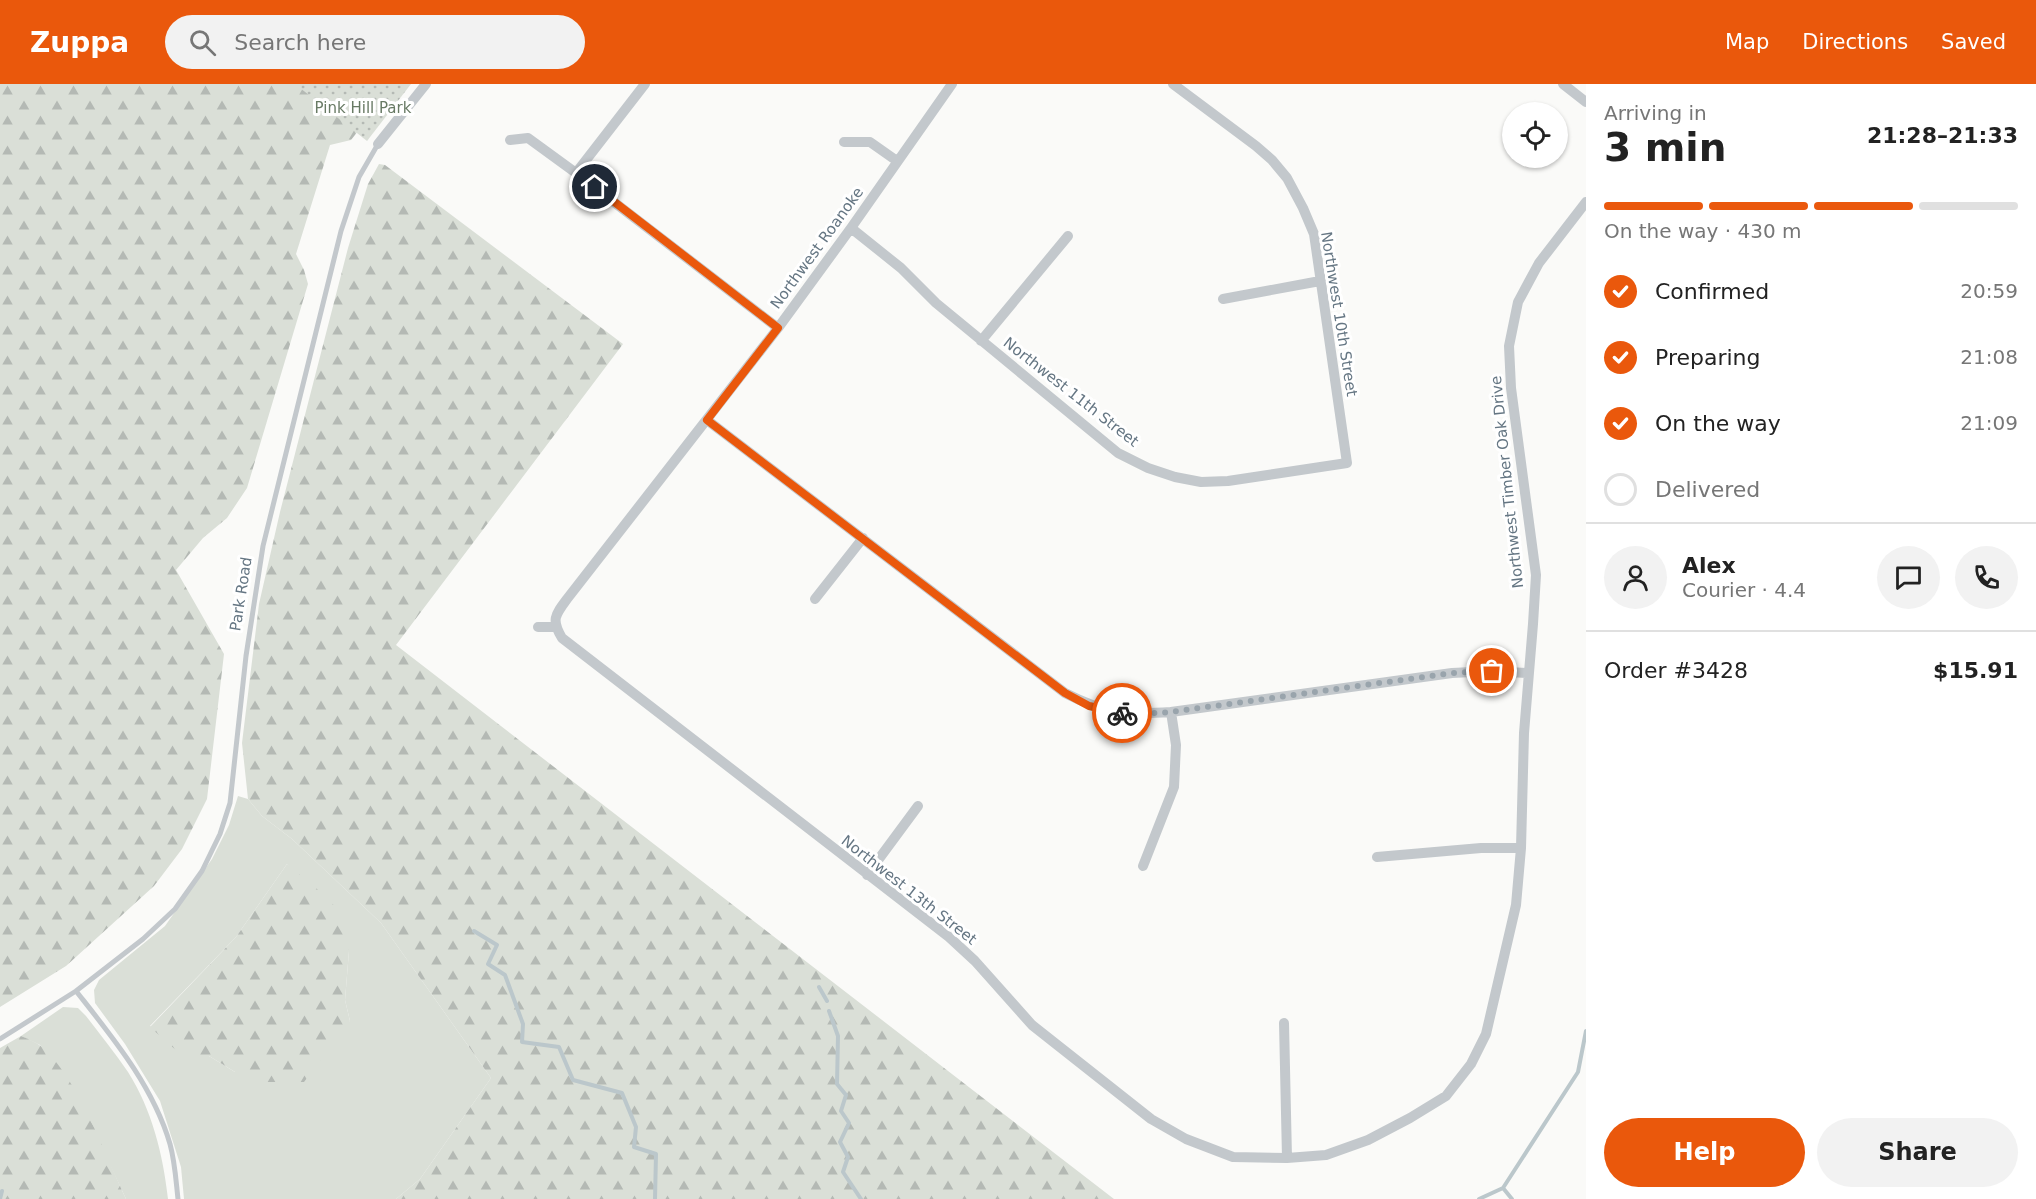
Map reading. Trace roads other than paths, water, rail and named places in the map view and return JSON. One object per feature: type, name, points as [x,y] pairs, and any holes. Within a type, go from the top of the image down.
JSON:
[{"type":"street","name":"Park Road","points":[[378,144],[426,84]]},
{"type":"street","points":[[576,173],[645,84]]},
{"type":"street","name":"Northwest Roanoke","points":[[555,627],[555,618],[567,599],[778,328],[952,84]]},
{"type":"street","name":"Northwest 10th Street","points":[[1173,84],[1272,160],[1287,178],[1303,208],[1314,234],[1347,463]]},
{"type":"street","points":[[1563,84],[1586,102]]},
{"type":"street","points":[[510,140],[528,138],[778,328]]},
{"type":"street","points":[[844,142],[870,142],[897,161]]},
{"type":"street","name":"Northwest Timber Oak Drive","points":[[1287,1158],[1326,1155],[1368,1140],[1446,1096],[1472,1064],[1486,1034],[1516,905],[1521,848],[1524,732],[1536,575],[1511,388],[1509,346],[1518,302],[1539,263],[1586,202]]},
{"type":"street","name":"Northwest 11th Street","points":[[851,228],[901,268],[936,303],[981,341],[1118,453],[1148,468],[1175,477],[1201,482],[1228,482],[1347,463]]},
{"type":"street","points":[[981,341],[1068,236]]},
{"type":"street","points":[[1223,299],[1320,281]]},
{"type":"street","points":[[707,420],[1065,693],[1089,706],[1115,713],[1171,712],[1452,673],[1492,671],[1528,673]]},
{"type":"street","points":[[815,599],[862,538]]},
{"type":"street","points":[[537,627],[555,627]]},
{"type":"street","name":"Northwest 13th Street","points":[[555,627],[562,638],[949,938],[975,961],[1032,1024],[1150,1119],[1186,1140],[1233,1157],[1287,1158]]},
{"type":"street","points":[[1143,866],[1174,787],[1176,745],[1171,712]]},
{"type":"street","points":[[867,875],[918,806]]},
{"type":"street","points":[[1377,857],[1481,848],[1521,848]]},
{"type":"street","points":[[1284,1023],[1287,1158]]},
{"type":"lane","name":"Park Road","points":[[0,1039],[76,992],[143,939],[175,909],[202,871],[220,834],[230,803],[246,656],[263,546],[341,231],[359,177],[378,144]]},
{"type":"lane","points":[[76,992],[121,1048],[151,1097],[170,1145],[178,1199]]},
{"type":"waterway","points":[[474,931],[497,945],[488,964],[505,975],[523,1024],[522,1042],[559,1047],[573,1080],[622,1093],[636,1127],[634,1147],[656,1154],[655,1199]]},
{"type":"waterway","points":[[819,987],[827,1001]]},
{"type":"waterway","points":[[829,1011],[838,1036],[837,1084],[846,1095],[841,1111],[849,1123],[840,1142],[848,1157],[843,1172],[861,1199]]},
{"type":"waterway","points":[[1503,1188],[1578,1072],[1586,1031]]},
{"type":"waterway","points":[[1503,1188],[1512,1199]]},
{"type":"waterway","points":[[1479,1199],[1503,1188]]},
{"type":"waterway","points":[[0,1199],[2,1191]]},
{"type":"park label","name":"Pink Hill Park","points":[[363,108]]}]
